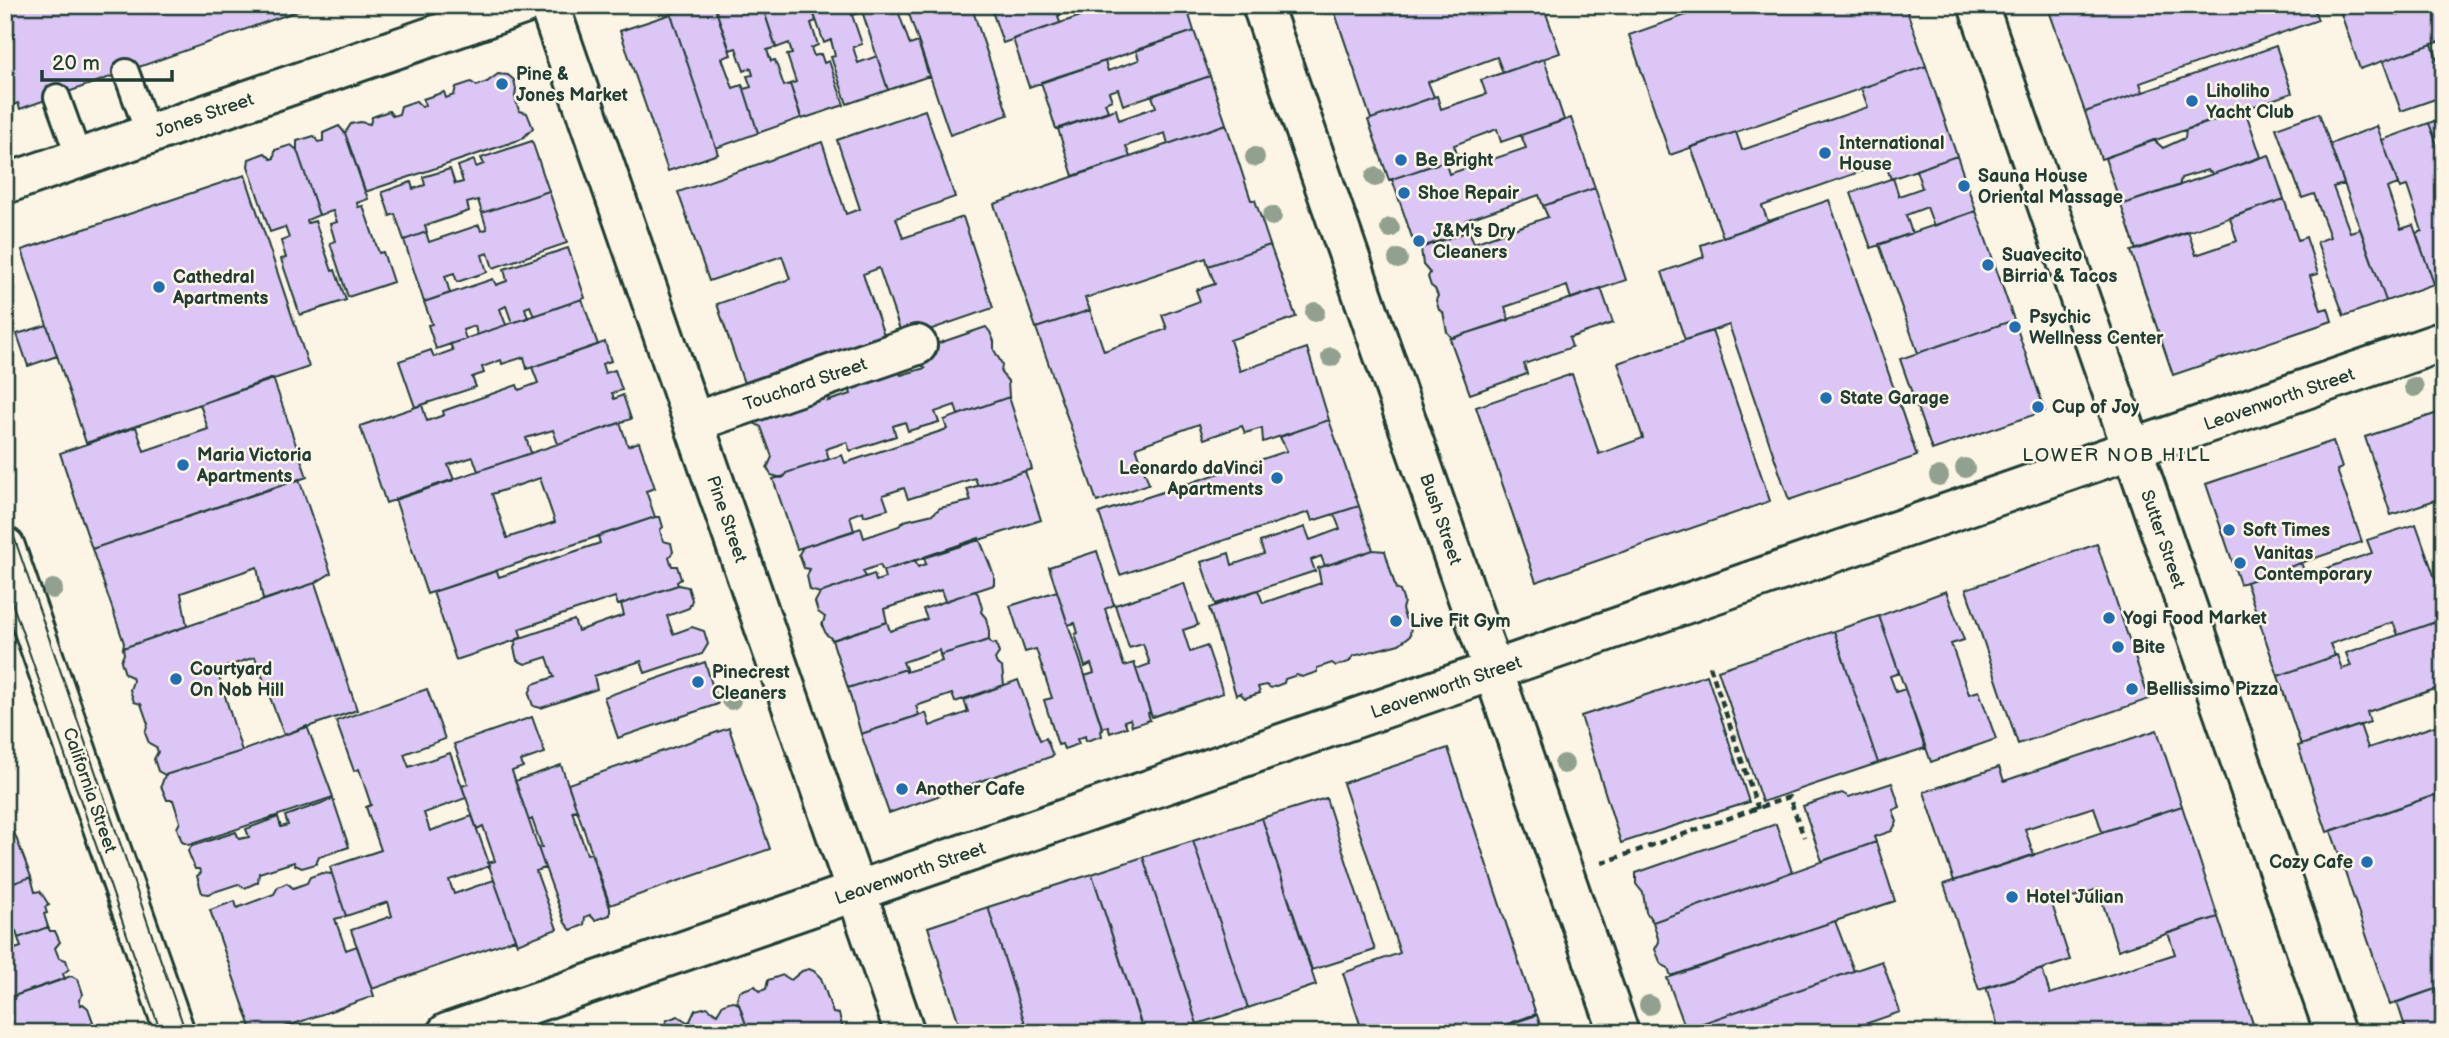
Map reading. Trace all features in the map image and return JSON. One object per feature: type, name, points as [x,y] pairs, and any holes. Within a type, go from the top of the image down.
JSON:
[{"type":"street","name":"Jones Street","points":[[5,184],[523,5]]},
{"type":"street","name":"Pine Street","points":[[549,5],[905,1033]]},
{"type":"street","name":"Bush Street","points":[[1262,5],[1619,1033]]},
{"type":"street","name":"Sutter Street","points":[[1978,5],[2335,1033]]},
{"type":"street","name":"Leavenworth Street","points":[[447,1033],[2444,341]]},
{"type":"street","name":"Touchard Street","points":[[694,422],[917,345]]},
{"type":"street","name":"California Street","points":[[5,547],[175,1033]]},
{"type":"lane","points":[[126,72],[149,135]]},
{"type":"lane","points":[[57,97],[79,158]]},
{"type":"path","points":[[1710,666],[1758,809]]},
{"type":"path","points":[[1564,875],[1789,797],[1804,837]]},
{"type":"building","points":[[5,5],[299,5],[300,10],[20,109],[18,103],[5,108]]},
{"type":"building","points":[[695,5],[714,5],[731,55],[722,58],[733,88],[742,85],[744,89],[758,133],[716,148],[671,14]]},
{"type":"building","points":[[714,5],[762,5],[776,47],[767,50],[771,61],[775,60],[784,86],[790,84],[801,118],[758,133],[744,89],[751,87],[747,76],[753,75],[751,68],[744,71],[736,48],[730,50]]},
{"type":"building","points":[[762,5],[811,5],[816,21],[811,23],[818,45],[811,48],[814,56],[821,54],[824,63],[829,61],[844,105],[802,119],[790,84],[796,82],[787,55],[792,54],[789,43],[776,48]]},
{"type":"building","points":[[811,5],[860,5],[862,12],[852,15],[862,44],[853,47],[858,63],[877,56],[888,90],[847,104],[831,57],[835,56],[831,40],[824,43]]},
{"type":"building","points":[[860,5],[896,5],[910,45],[918,42],[929,76],[888,90]]},
{"type":"building","points":[[906,5],[971,5],[1008,115],[950,135]]},
{"type":"building","points":[[990,5],[1090,5],[1058,16],[1060,23],[1003,43]]},
{"type":"building","points":[[1113,5],[1186,5],[1194,31],[1029,87],[1013,39]]},
{"type":"building","points":[[1332,5],[1356,5],[1335,13]]},
{"type":"building","points":[[1356,5],[1543,5],[1560,53],[1503,73],[1497,57],[1428,82],[1434,97],[1371,119],[1335,13]]},
{"type":"building","points":[[1688,5],[1714,5],[1691,13]]},
{"type":"building","points":[[1714,5],[1905,5],[1926,66],[1670,155],[1629,35]]},
{"type":"building","points":[[2047,5],[2312,5],[2318,20],[2140,83],[2143,92],[2085,112]]},
{"type":"building","points":[[2338,5],[2444,5],[2444,40],[2360,69]]},
{"type":"building","points":[[671,14],[718,154],[668,171],[620,31]]},
{"type":"building","points":[[1194,31],[1210,76],[1123,105],[1118,89],[1109,92],[1112,100],[1105,103],[1108,111],[1056,129],[1041,82],[1105,61],[1108,71],[1139,60],[1136,50]]},
{"type":"building","points":[[2432,44],[2438,61],[2444,59],[2444,96],[2401,111],[2383,61]]},
{"type":"building","name":"Liholiho Yacht Club","points":[[2276,46],[2292,93],[2101,159],[2085,112]]},
{"type":"building","points":[[1544,59],[1564,120],[1501,142],[1497,129],[1454,145],[1458,157],[1389,180],[1368,120],[1437,96],[1441,109],[1486,94],[1481,80]]},
{"type":"building","name":"International House","points":[[1926,66],[1957,156],[1891,179],[1885,163],[1762,206],[1768,221],[1723,237],[1691,147],[1736,132],[1742,150],[1868,107],[1861,88]]},
{"type":"building","points":[[498,74],[508,75],[514,80],[519,111],[527,113],[533,128],[522,139],[365,192],[345,133],[351,124],[370,124],[372,117],[389,111],[393,116],[399,114],[401,106],[416,101],[422,107],[425,105],[423,99],[444,92],[446,98],[454,95],[456,87],[471,82],[477,86]]},
{"type":"building","points":[[1210,76],[1226,124],[1168,144],[1165,133],[1126,146],[1130,157],[1073,176],[1058,129],[1116,109],[1119,120],[1156,107],[1152,96]]},
{"type":"building","points":[[925,110],[955,197],[896,218],[903,238],[963,217],[993,308],[903,339],[879,268],[863,274],[887,344],[749,398],[717,304],[790,279],[782,256],[709,281],[678,192],[822,142],[846,214],[860,209],[837,140]]},
{"type":"building","points":[[2245,110],[2261,157],[2213,174],[2207,170],[2181,178],[2179,186],[2121,205],[2105,158],[2154,140],[2163,148],[2185,138],[2186,130]]},
{"type":"building","points":[[2319,113],[2344,184],[2333,187],[2350,232],[2360,229],[2386,301],[2344,316],[2317,242],[2330,237],[2314,194],[2302,198],[2276,128]]},
{"type":"building","points":[[2444,117],[2444,163],[2429,123]]},
{"type":"building","points":[[1571,118],[1595,188],[1543,206],[1539,195],[1466,220],[1469,231],[1416,249],[1392,179],[1445,161],[1449,174],[1526,148],[1521,135]]},
{"type":"building","points":[[2429,123],[2444,163],[2444,280],[2434,284],[2416,233],[2422,231],[2407,186],[2400,188],[2382,140]]},
{"type":"building","points":[[1226,124],[1251,200],[1255,200],[1270,245],[1208,266],[1206,258],[1085,298],[1090,310],[1036,328],[994,204]]},
{"type":"building","points":[[339,126],[345,133],[368,199],[357,203],[358,207],[363,206],[379,253],[383,252],[393,282],[348,297],[330,243],[335,241],[330,224],[337,222],[333,211],[319,215],[297,150],[297,141],[314,136],[318,142],[323,141],[323,133]]},
{"type":"building","points":[[2377,126],[2398,184],[2387,188],[2401,229],[2413,225],[2434,284],[2386,301],[2330,144]]},
{"type":"building","points":[[532,141],[549,191],[482,213],[478,200],[467,203],[469,211],[425,226],[427,232],[404,240],[395,214],[390,216],[382,192],[411,182],[413,189],[425,185],[423,177],[450,169],[455,184],[463,182],[458,166],[474,160],[476,167],[484,164],[481,158]]},
{"type":"building","points":[[291,145],[297,150],[319,215],[307,220],[308,223],[315,221],[332,271],[335,270],[346,300],[300,315],[281,259],[286,258],[281,241],[289,238],[285,227],[270,232],[248,166],[249,159],[265,153],[271,159],[274,158],[275,150]]},
{"type":"building","points":[[2269,155],[2284,199],[2136,250],[2121,205]]},
{"type":"building","points":[[1957,156],[1976,211],[1934,226],[1927,207],[1906,215],[1912,233],[1871,248],[1851,193],[1893,178],[1899,196],[1922,188],[1916,170]]},
{"type":"building","name":"Cathedral Apartments","points":[[245,175],[309,367],[86,443],[22,250]]},
{"type":"building","points":[[1595,188],[1626,280],[1571,299],[1567,286],[1505,307],[1509,320],[1452,338],[1447,332],[1443,312],[1439,310],[1436,300],[1438,296],[1428,277],[1430,273],[1423,265],[1421,248],[1469,231],[1474,243],[1548,217],[1543,206]]},
{"type":"building","points":[[549,191],[567,243],[493,268],[488,253],[482,255],[487,272],[457,282],[454,273],[445,276],[450,293],[424,302],[404,240],[426,232],[429,242],[479,225],[481,231],[487,229],[482,213]]},
{"type":"building","points":[[2284,199],[2298,240],[2306,237],[2318,274],[2310,276],[2321,310],[2328,308],[2332,321],[2173,375],[2131,251],[2188,231],[2196,255],[2237,241],[2230,218]]},
{"type":"building","name":"State Garage","points":[[1829,200],[1917,456],[1789,500],[1729,325],[1685,340],[1662,272],[1704,257],[1701,245]]},
{"type":"building","points":[[1976,211],[2014,320],[1918,353],[1879,244]]},
{"type":"building","points":[[1270,245],[1296,317],[1230,340],[1240,371],[1307,348],[1329,420],[1263,442],[1262,428],[1245,433],[1242,426],[1204,439],[1199,424],[1136,447],[1149,484],[1097,502],[1036,328],[1090,310],[1104,351],[1167,329],[1162,315],[1200,301],[1196,290],[1215,284],[1208,266]]},
{"type":"building","points":[[568,248],[585,298],[534,316],[530,306],[525,308],[528,318],[512,323],[506,306],[500,309],[506,325],[477,335],[475,326],[463,330],[466,339],[436,349],[428,325],[432,324],[424,302],[493,279],[496,285],[507,281],[504,269]]},
{"type":"building","points":[[1601,288],[1613,323],[1569,338],[1572,347],[1524,364],[1527,374],[1470,394],[1450,339]]},
{"type":"building","points":[[582,299],[598,345],[527,369],[524,357],[502,364],[501,360],[482,367],[484,373],[472,377],[476,387],[415,407],[399,361],[431,350],[434,357],[453,350],[450,344]]},
{"type":"building","points":[[2014,320],[2045,411],[1932,450],[1900,359]]},
{"type":"building","points":[[47,325],[57,356],[28,366],[17,334]]},
{"type":"building","points":[[986,327],[1002,364],[1001,373],[1008,381],[1009,397],[958,415],[955,405],[935,412],[939,422],[908,431],[905,422],[893,426],[896,436],[850,451],[847,442],[826,449],[829,459],[786,473],[782,478],[771,475],[767,468],[772,457],[761,427],[752,422],[831,395],[828,401],[851,394],[848,385],[898,368],[901,375],[925,368],[919,363],[919,350]]},
{"type":"building","points":[[1712,331],[1770,501],[1536,582],[1476,407],[1572,374],[1599,454],[1643,438],[1618,363]]},
{"type":"building","points":[[605,342],[611,361],[602,364],[605,373],[615,370],[622,390],[612,393],[614,399],[623,395],[631,419],[558,444],[553,430],[526,438],[531,453],[478,471],[473,457],[448,465],[454,480],[386,503],[360,426],[422,405],[427,421],[444,415],[443,411],[517,385],[519,390],[538,383],[532,367]]},
{"type":"building","name":"Maria Victoria Apartments","points":[[273,378],[307,477],[92,549],[60,453],[136,427],[144,451],[208,429],[200,404]]},
{"type":"building","points":[[1009,397],[1032,469],[978,486],[975,478],[908,499],[904,488],[883,495],[888,509],[864,516],[863,511],[850,516],[854,531],[797,549],[773,479],[842,455],[845,463],[947,429],[944,420]]},
{"type":"building","points":[[2444,411],[2444,497],[2391,515],[2365,437]]},
{"type":"building","name":"Leonardo daVinci Apartments","points":[[1329,420],[1359,506],[1312,521],[1309,512],[1120,575],[1099,513],[1287,451],[1280,437]]},
{"type":"building","points":[[620,423],[628,446],[639,442],[655,488],[646,491],[655,517],[427,594],[395,499]],"holes":[[[540,478],[555,522],[507,538],[492,494]]]},
{"type":"building","points":[[2333,441],[2342,468],[2337,470],[2362,542],[2240,584],[2206,484]]},
{"type":"building","points":[[1025,471],[1041,520],[883,571],[880,565],[863,571],[866,577],[820,593],[810,590],[807,576],[810,569],[804,568],[799,554],[803,547],[861,528],[864,538],[899,526],[904,521],[933,514],[940,508],[971,501],[967,489]]},
{"type":"building","points":[[299,479],[331,573],[315,583],[263,600],[257,567],[181,593],[187,626],[123,648],[124,643],[92,549]]},
{"type":"building","points":[[1359,506],[1373,550],[1325,566],[1321,556],[1311,560],[1315,571],[1215,604],[1201,562],[1229,553],[1232,565],[1264,554],[1260,542],[1305,527],[1310,540],[1340,529],[1334,514]]},
{"type":"building","points":[[660,517],[663,541],[671,543],[673,552],[669,557],[672,566],[677,566],[681,579],[677,582],[678,585],[618,605],[615,597],[519,629],[522,638],[456,660],[433,592],[497,571],[499,577],[600,543],[598,536]]},
{"type":"building","points":[[2416,524],[2444,604],[2444,619],[2398,635],[2393,622],[2330,644],[2335,656],[2278,676],[2246,582],[2301,563],[2306,575],[2372,553],[2367,540]]},
{"type":"building","points":[[979,538],[994,575],[994,585],[945,601],[941,590],[884,609],[887,622],[833,640],[826,634],[822,625],[825,617],[818,612],[815,602],[820,593],[874,574],[876,581],[885,578],[883,571],[915,560],[918,567],[926,564],[924,557]]},
{"type":"building","points":[[2097,544],[2149,699],[2018,744],[1966,589]]},
{"type":"building","points":[[1373,550],[1385,551],[1396,589],[1400,591],[1404,602],[1402,609],[1405,618],[1411,625],[1410,636],[1399,644],[1353,656],[1349,662],[1336,666],[1332,663],[1317,668],[1317,672],[1285,679],[1284,683],[1271,688],[1266,685],[1258,687],[1260,693],[1245,698],[1240,693],[1236,695],[1209,608],[1258,590],[1263,603],[1321,583],[1318,568]]},
{"type":"building","points":[[1097,551],[1114,605],[1105,609],[1124,666],[1134,663],[1150,712],[1150,720],[1132,726],[1130,719],[1124,721],[1127,727],[1110,733],[1108,726],[1102,728],[1085,676],[1094,673],[1091,664],[1085,667],[1075,634],[1078,633],[1075,623],[1068,625],[1049,567]]},
{"type":"building","name":"Courtyard On Nob Hill","points":[[315,583],[357,710],[284,735],[255,657],[217,670],[242,751],[165,775],[158,771],[154,759],[158,752],[156,747],[149,743],[145,733],[148,724],[141,704],[134,702],[130,690],[132,677],[125,674],[121,661],[123,648]]},
{"type":"building","points":[[1184,583],[1198,625],[1183,630],[1190,652],[1207,646],[1223,693],[1152,717],[1136,669],[1150,664],[1143,644],[1129,648],[1115,605]]},
{"type":"building","points":[[678,585],[688,587],[692,600],[689,608],[667,616],[673,634],[692,627],[704,631],[708,644],[702,654],[645,673],[641,661],[594,676],[597,689],[541,708],[533,706],[529,694],[533,684],[554,677],[547,657],[525,664],[517,660],[514,648],[517,639],[574,620],[578,631],[624,615],[621,604]]},
{"type":"building","points":[[975,591],[981,612],[986,618],[989,640],[940,655],[939,650],[903,662],[906,669],[848,688],[832,640],[887,622],[890,631],[927,619],[923,609]]},
{"type":"building","points":[[1057,591],[1103,730],[1102,736],[1086,741],[1085,736],[1077,739],[1079,744],[1064,749],[1062,744],[1058,745],[1044,700],[1052,698],[1036,649],[1025,652],[1010,606]]},
{"type":"building","points":[[1946,591],[1964,640],[1951,644],[1969,694],[1979,691],[1996,739],[1931,762],[1879,616]]},
{"type":"building","points":[[1879,616],[1899,673],[1890,676],[1896,692],[1905,689],[1925,748],[1878,763],[1834,631]]},
{"type":"building","points":[[2444,619],[2444,686],[2367,712],[2370,722],[2301,745],[2278,676],[2337,655],[2342,669],[2351,666],[2346,653]]},
{"type":"building","points":[[1834,631],[1878,763],[1762,802],[1718,670]]},
{"type":"building","points":[[989,640],[992,644],[996,643],[999,653],[995,659],[1002,667],[1004,685],[955,702],[952,694],[916,706],[919,715],[861,734],[848,688],[906,669],[906,672],[942,661],[940,655]]},
{"type":"building","points":[[705,662],[718,704],[618,738],[604,697]]},
{"type":"building","points":[[1707,675],[1749,802],[1621,843],[1581,716]]},
{"type":"building","points":[[1018,680],[1040,740],[1046,738],[1053,756],[889,813],[861,734],[926,713],[930,726],[968,712],[964,700]]},
{"type":"building","points":[[427,689],[445,739],[404,754],[409,767],[450,753],[466,798],[424,813],[430,831],[472,816],[490,866],[449,880],[454,894],[494,880],[515,939],[372,989],[351,930],[392,916],[388,902],[346,916],[332,874],[330,867],[381,850],[366,807],[371,805],[359,769],[354,771],[336,721]]},
{"type":"building","points":[[2444,701],[2444,792],[2327,832],[2298,746],[2360,725],[2368,748],[2441,724],[2434,704]]},
{"type":"building","points":[[532,717],[545,753],[521,761],[523,767],[512,771],[545,868],[536,871],[557,929],[517,944],[488,863],[495,861],[483,826],[477,829],[462,786],[468,784],[454,744]]},
{"type":"building","points":[[307,726],[333,797],[189,845],[182,842],[177,828],[180,822],[173,800],[167,800],[161,786],[165,775],[242,751]]},
{"type":"building","points":[[729,728],[770,849],[610,905],[568,784]]},
{"type":"building","points":[[2157,730],[2182,806],[2102,832],[2094,807],[2025,829],[2034,855],[1954,881],[1924,792],[1999,767],[2004,781]]},
{"type":"building","points":[[1448,748],[1536,1014],[1481,1033],[1363,1033],[1343,973],[1400,953],[1343,783]]},
{"type":"building","points":[[561,765],[577,810],[572,811],[587,854],[591,853],[610,908],[610,915],[595,920],[590,915],[585,917],[584,925],[571,930],[565,923],[538,848],[542,847],[532,819],[529,821],[515,781]]},
{"type":"building","points":[[1892,783],[1900,807],[1893,810],[1897,822],[1892,831],[1874,837],[1876,842],[1822,861],[1803,806],[1842,793],[1849,797]]},
{"type":"building","points":[[2444,792],[2444,986],[2390,1005],[2331,831]]},
{"type":"building","points":[[1326,798],[1375,950],[1312,970],[1262,818]]},
{"type":"building","points":[[333,799],[349,847],[319,857],[316,864],[302,868],[294,862],[259,873],[258,882],[245,888],[238,884],[208,894],[202,893],[197,876],[201,873],[199,869],[195,869],[188,851],[192,846],[236,832],[239,839],[249,837],[246,829],[278,817],[281,827],[288,825],[285,816]]},
{"type":"building","name":"Hotel Julian","points":[[2182,806],[2218,917],[2118,950],[2098,889],[2052,904],[2070,960],[1979,990],[1944,884]]},
{"type":"building","points":[[1262,818],[1316,985],[1248,1008],[1193,841]]},
{"type":"building","points":[[1776,824],[1792,872],[1653,922],[1646,912],[1643,893],[1636,884],[1636,873]]},
{"type":"building","points":[[14,832],[31,877],[5,886],[5,835]]},
{"type":"building","points":[[1193,841],[1248,1008],[1197,1024],[1143,857]]},
{"type":"building","points":[[1876,842],[1895,901],[1671,976],[1668,968],[1661,964],[1655,949],[1659,942],[1653,922]]},
{"type":"building","points":[[1143,857],[1197,1024],[1171,1033],[1144,1033],[1092,874]]},
{"type":"building","points":[[322,873],[332,874],[346,916],[335,919],[346,950],[357,946],[374,996],[268,1033],[253,1033],[210,910],[235,901],[237,908],[274,894],[278,887],[287,883],[293,888]]},
{"type":"building","points":[[1092,874],[1143,1031],[1028,1033],[988,907]]},
{"type":"building","points":[[31,877],[35,892],[40,891],[49,905],[45,907],[47,913],[44,914],[48,927],[18,938],[16,931],[5,934],[5,886]]},
{"type":"building","points":[[988,907],[1028,1033],[962,1033],[928,927]]},
{"type":"building","points":[[2218,917],[2256,1033],[2000,1033],[1986,987],[2042,969],[2050,994],[2175,954],[2168,933]]},
{"type":"building","points":[[1835,921],[1854,971],[1686,1029],[1667,978]]},
{"type":"building","points":[[48,927],[50,931],[55,931],[60,942],[55,948],[59,958],[66,960],[69,969],[63,974],[65,979],[5,999],[5,952],[21,947],[18,938]]},
{"type":"building","points":[[1882,961],[1900,1012],[1839,1033],[1687,1033],[1686,1029]]},
{"type":"building","points":[[809,969],[821,978],[833,1013],[839,1014],[844,1033],[749,1033],[737,999],[740,991],[755,986],[760,991],[766,989],[768,980],[783,975],[791,980]]},
{"type":"building","points":[[71,976],[78,979],[83,994],[79,1000],[81,1005],[88,1008],[93,1022],[88,1027],[90,1033],[5,1033],[5,1013],[9,1012],[5,999]]},
{"type":"building","points":[[2444,986],[2444,1033],[2407,1033],[2397,1002]]},
{"type":"building","points":[[732,1001],[739,1004],[749,1033],[694,1033],[690,1021],[695,1010],[707,1007],[717,1014],[723,1004]]},
{"type":"building","points":[[1537,1015],[1543,1033],[1483,1033]]},
{"type":"building","points":[[678,1016],[690,1021],[694,1033],[642,1033],[653,1027],[661,1032],[667,1020]]},
{"type":"tram line","points":[[5,511],[186,1033]]},
{"type":"tram line","points":[[5,582],[161,1033]]},
{"type":"place","name":"Pine & Jones Market","points":[[502,84]]},
{"type":"place","name":"Liholiho Yacht Club","points":[[2192,101]]},
{"type":"place","name":"International House","points":[[1825,153]]},
{"type":"place","name":"Be Bright","points":[[1401,160]]},
{"type":"place","name":"Sauna House Oriental Massage","points":[[1964,186]]},
{"type":"place","name":"Shoe Repair","points":[[1404,193]]},
{"type":"place","name":"J&M's Dry Cleaners","points":[[1419,241]]},
{"type":"place","name":"Suavecito Birria & Tacos","points":[[1988,265]]},
{"type":"place","name":"Cathedral Apartments","points":[[159,287]]},
{"type":"place","name":"Psychic Wellness Center","points":[[2015,327]]},
{"type":"place","name":"State Garage","points":[[1826,398]]},
{"type":"place","name":"Cup of Joy","points":[[2038,407]]},
{"type":"place","name":"Maria Victoria Apartments","points":[[183,465]]},
{"type":"place","name":"Leonardo daVinci Apartments","points":[[1277,478]]},
{"type":"place","name":"Soft Times","points":[[2229,530]]},
{"type":"place","name":"Vanitas Contemporary","points":[[2240,563]]},
{"type":"place","name":"Yogi Food Market","points":[[2109,618]]},
{"type":"place","name":"Live Fit Gym","points":[[1396,621]]},
{"type":"place","name":"Bite","points":[[2118,647]]},
{"type":"place","name":"Courtyard On Nob Hill","points":[[176,679]]},
{"type":"place","name":"Pinecrest Cleaners","points":[[698,682]]},
{"type":"place","name":"Bellissimo Pizza","points":[[2132,689]]},
{"type":"place","name":"Another Cafe","points":[[902,789]]},
{"type":"place","name":"Cozy Cafe","points":[[2367,862]]},
{"type":"place","name":"Hotel Julian","points":[[2012,897]]},
{"type":"district","name":"LOWER NOB HILL","points":[[2117,454]]}]
